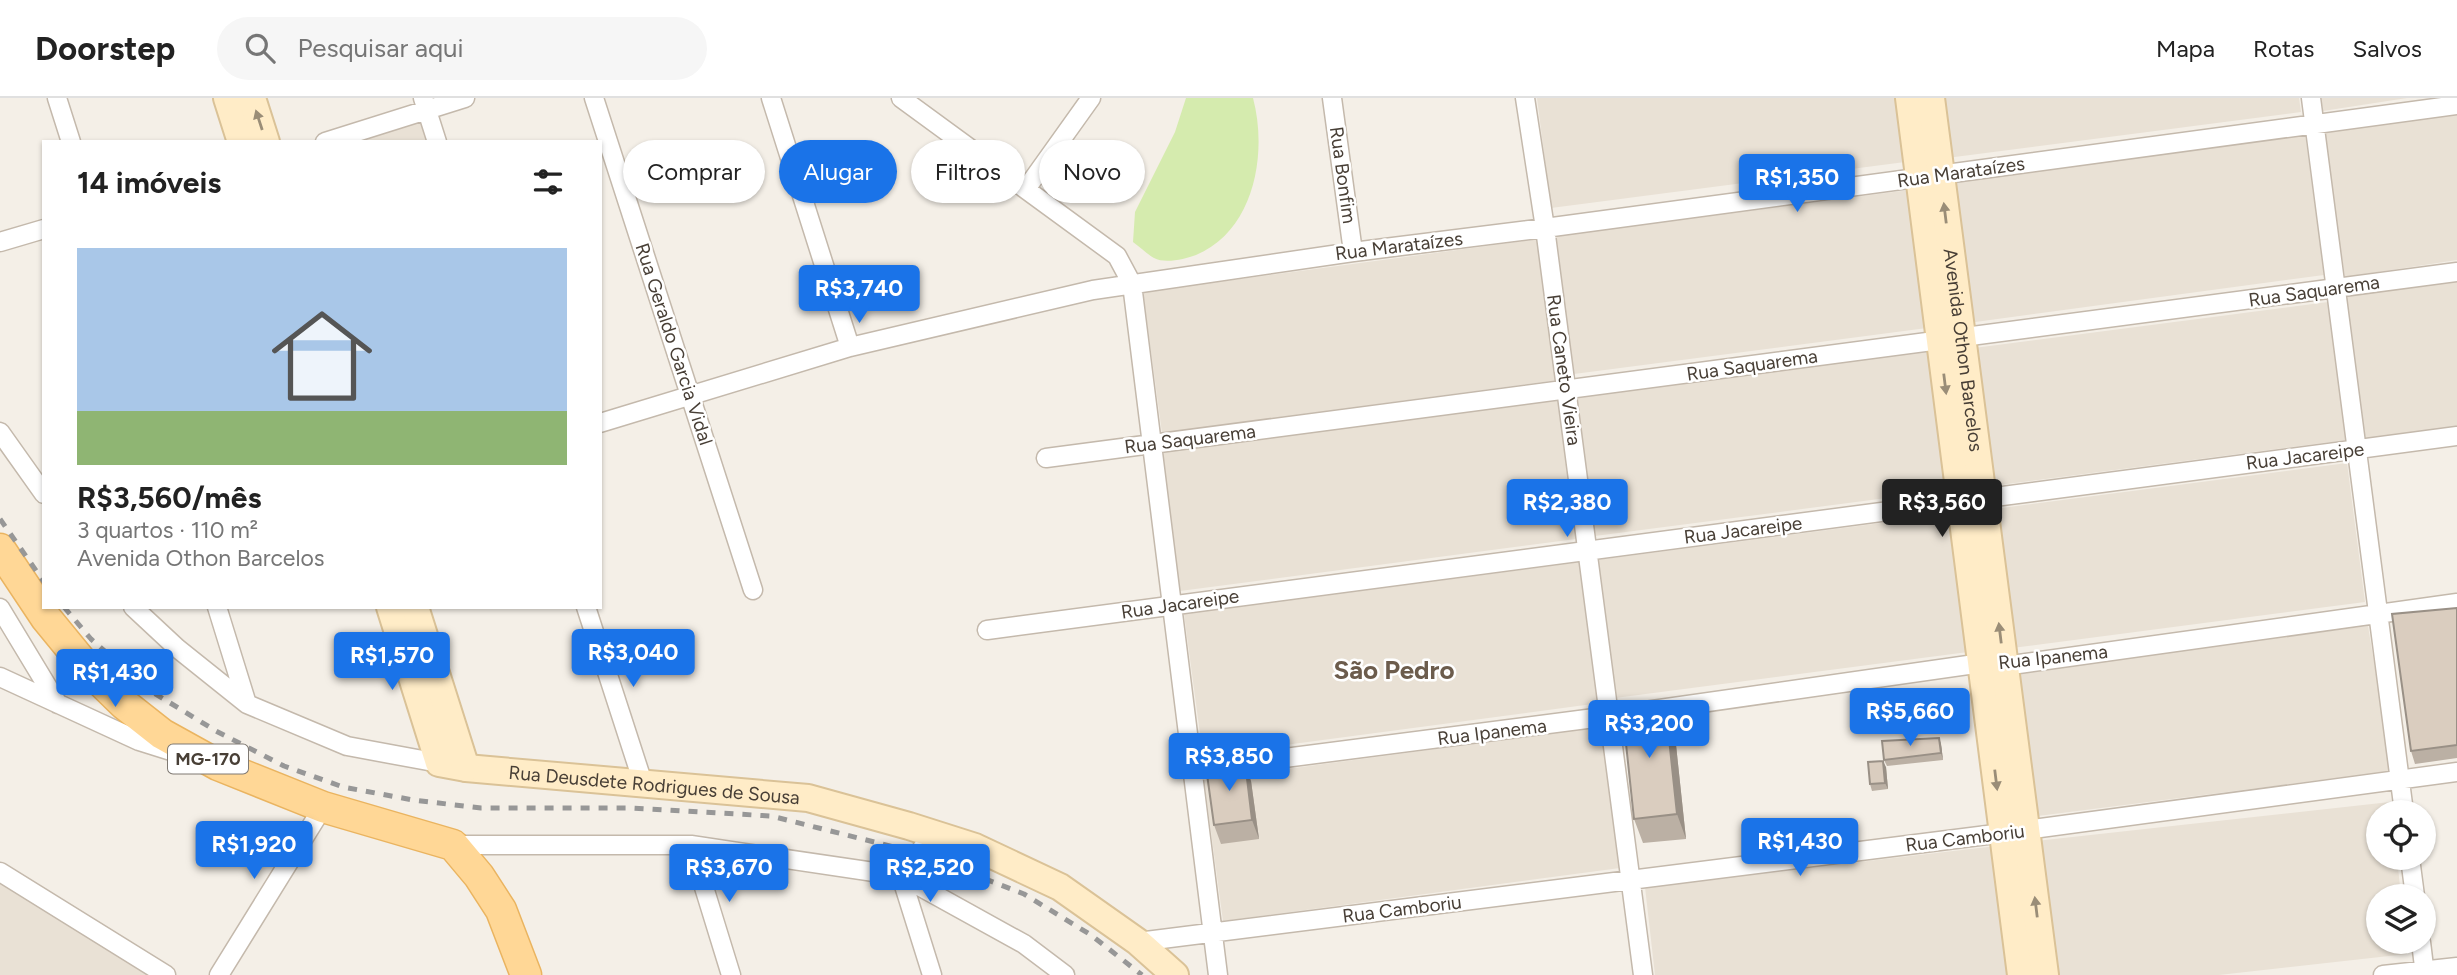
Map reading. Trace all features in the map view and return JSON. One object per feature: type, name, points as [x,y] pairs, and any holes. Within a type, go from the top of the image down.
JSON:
[{"type":"main road","name":"MG-170","points":[[0,549],[46,618],[87,668],[124,704],[162,734],[221,766],[323,807],[453,845]]},
{"type":"main road","points":[[453,845],[479,876],[501,910],[526,975]]},
{"type":"main road","points":[[479,876],[485,913],[507,975]]},
{"type":"street","points":[[57,98],[70,140]]},
{"type":"street","points":[[227,98],[240,140]]},
{"type":"street","points":[[251,98],[264,140]]},
{"type":"street","points":[[330,140],[425,104],[465,98]]},
{"type":"street","name":"Rua Geraldo Garcia Vidal","points":[[594,98],[752,590]]},
{"type":"street","points":[[771,98],[850,347]]},
{"type":"street","points":[[901,98],[1117,256],[1132,284],[1218,975]]},
{"type":"street","points":[[1026,189],[1091,98]]},
{"type":"street","name":"Rua Bonfim","points":[[1332,98],[1353,252]]},
{"type":"street","name":"Rua Caneto Vieira","points":[[1524,98],[1567,390],[1643,975]]},
{"type":"street","name":"Avenida Othon Barcelos","points":[[1909,98],[1930,176],[1993,664],[2014,831],[2021,975]]},
{"type":"street","name":"Avenida Othon Barcelos","points":[[1930,176],[1931,98]]},
{"type":"street","points":[[2311,98],[2402,800]]},
{"type":"street","points":[[425,104],[436,140]]},
{"type":"street","name":"Rua Marataízes","points":[[602,422],[850,347],[1093,290],[1353,252],[2457,105]]},
{"type":"street","points":[[0,243],[42,230]]},
{"type":"street","name":"Rua Saquarema","points":[[1046,458],[2457,272]]},
{"type":"street","points":[[0,432],[42,491]]},
{"type":"street","name":"Rua Jacareipe","points":[[987,630],[2457,436]]},
{"type":"street","name":"Rua Ipanema","points":[[1192,770],[2457,603]]},
{"type":"street","points":[[0,608],[58,704]]},
{"type":"street","name":"Rua Deusdete Rodrigues de Sousa","points":[[135,609],[177,648],[247,704],[346,746],[466,768],[808,798],[975,847],[1060,887],[1138,942],[1175,975]]},
{"type":"street","points":[[218,609],[247,704]]},
{"type":"street","points":[[391,609],[439,763]]},
{"type":"street","points":[[416,609],[466,768]]},
{"type":"street","points":[[587,609],[643,783]]},
{"type":"street","points":[[0,677],[139,741],[221,766]]},
{"type":"street","name":"Rua Camboriu","points":[[1138,942],[2457,772]]},
{"type":"street","points":[[219,975],[323,807]]},
{"type":"street","name":"Avenida Othon Barcelos","points":[[2014,831],[2045,975]]},
{"type":"street","points":[[901,876],[933,834]]},
{"type":"street","points":[[453,845],[691,845],[901,876],[1024,944],[1065,975]]},
{"type":"street","points":[[691,845],[731,975]]},
{"type":"street","points":[[0,872],[166,975]]},
{"type":"street","points":[[901,876],[932,975]]},
{"type":"street","points":[[2423,954],[2425,973]]},
{"type":"street","points":[[2383,975],[2425,973],[2457,967]]},
{"type":"shaded area","points":[[1537,98],[1897,98],[1905,162],[1551,208]]},
{"type":"shaded area","points":[[1939,98],[2299,98],[2301,112],[1947,158]]},
{"type":"shaded area","points":[[2321,98],[2407,98],[2323,111]]},
{"type":"shaded area","points":[[427,110],[436,140],[339,140]]},
{"type":"shaded area","points":[[2457,111],[2457,260],[2345,277],[2323,132]]},
{"type":"shaded area","points":[[2305,133],[2324,275],[1968,323],[1949,180]]},
{"type":"shaded area","points":[[1909,190],[1927,328],[1574,374],[1556,236]]},
{"type":"shaded area","points":[[1540,239],[1558,380],[1162,433],[1143,292]]},
{"type":"shaded area","points":[[2457,279],[2457,428],[2366,441],[2344,296]]},
{"type":"shaded area","points":[[2328,302],[2346,440],[1992,486],[1974,348]]},
{"type":"shaded area","points":[[1930,351],[1948,490],[1595,536],[1576,398]]},
{"type":"shaded area","points":[[1557,397],[1576,539],[1180,591],[1160,450]]},
{"type":"shaded area","points":[[2347,463],[2365,602],[2012,648],[1994,509]]},
{"type":"shaded area","points":[[1950,514],[1968,652],[1615,698],[1597,560]]},
{"type":"shaded area","points":[[1581,562],[1600,703],[1203,756],[1184,614]]},
{"type":"shaded area","points":[[2368,626],[2392,771],[2031,817],[2014,673]]},
{"type":"shaded area","points":[[1601,727],[1620,868],[1223,921],[1204,780]]},
{"type":"shaded area","points":[[2366,805],[2366,870],[2398,870],[2400,884],[2366,884],[2366,954],[2407,954],[2219,975],[2051,975],[2036,841]]},
{"type":"shaded area","points":[[1996,846],[2011,975],[1655,975],[1645,887]]},
{"type":"shaded area","points":[[0,883],[149,975],[0,975]]},
{"type":"green space","points":[[1186,98],[1253,98],[1259,143],[1257,166],[1243,210],[1216,244],[1196,255],[1164,261],[1154,258],[1133,242],[1135,212],[1140,203],[1145,203],[1145,192],[1175,132]]},
{"type":"building","points":[[2457,608],[2457,745],[2411,751],[2392,614]]},
{"type":"building","points":[[1665,701],[1677,814],[1634,819],[1622,706]]},
{"type":"building","points":[[1939,738],[1941,753],[1884,760],[1882,741]]},
{"type":"building","points":[[1883,761],[1885,783],[1870,784],[1868,762]]},
{"type":"building","points":[[1245,762],[1252,820],[1214,825],[1206,767]]},
{"type":"railway","points":[[0,519],[42,579]]},
{"type":"railway","points":[[66,609],[91,639],[149,690],[216,731],[284,766],[343,787],[413,800],[481,808],[631,808],[771,816],[918,853],[1024,894],[1091,935],[1142,975]]},
{"type":"district","name":"São Pedro","points":[[1394,670]]}]
